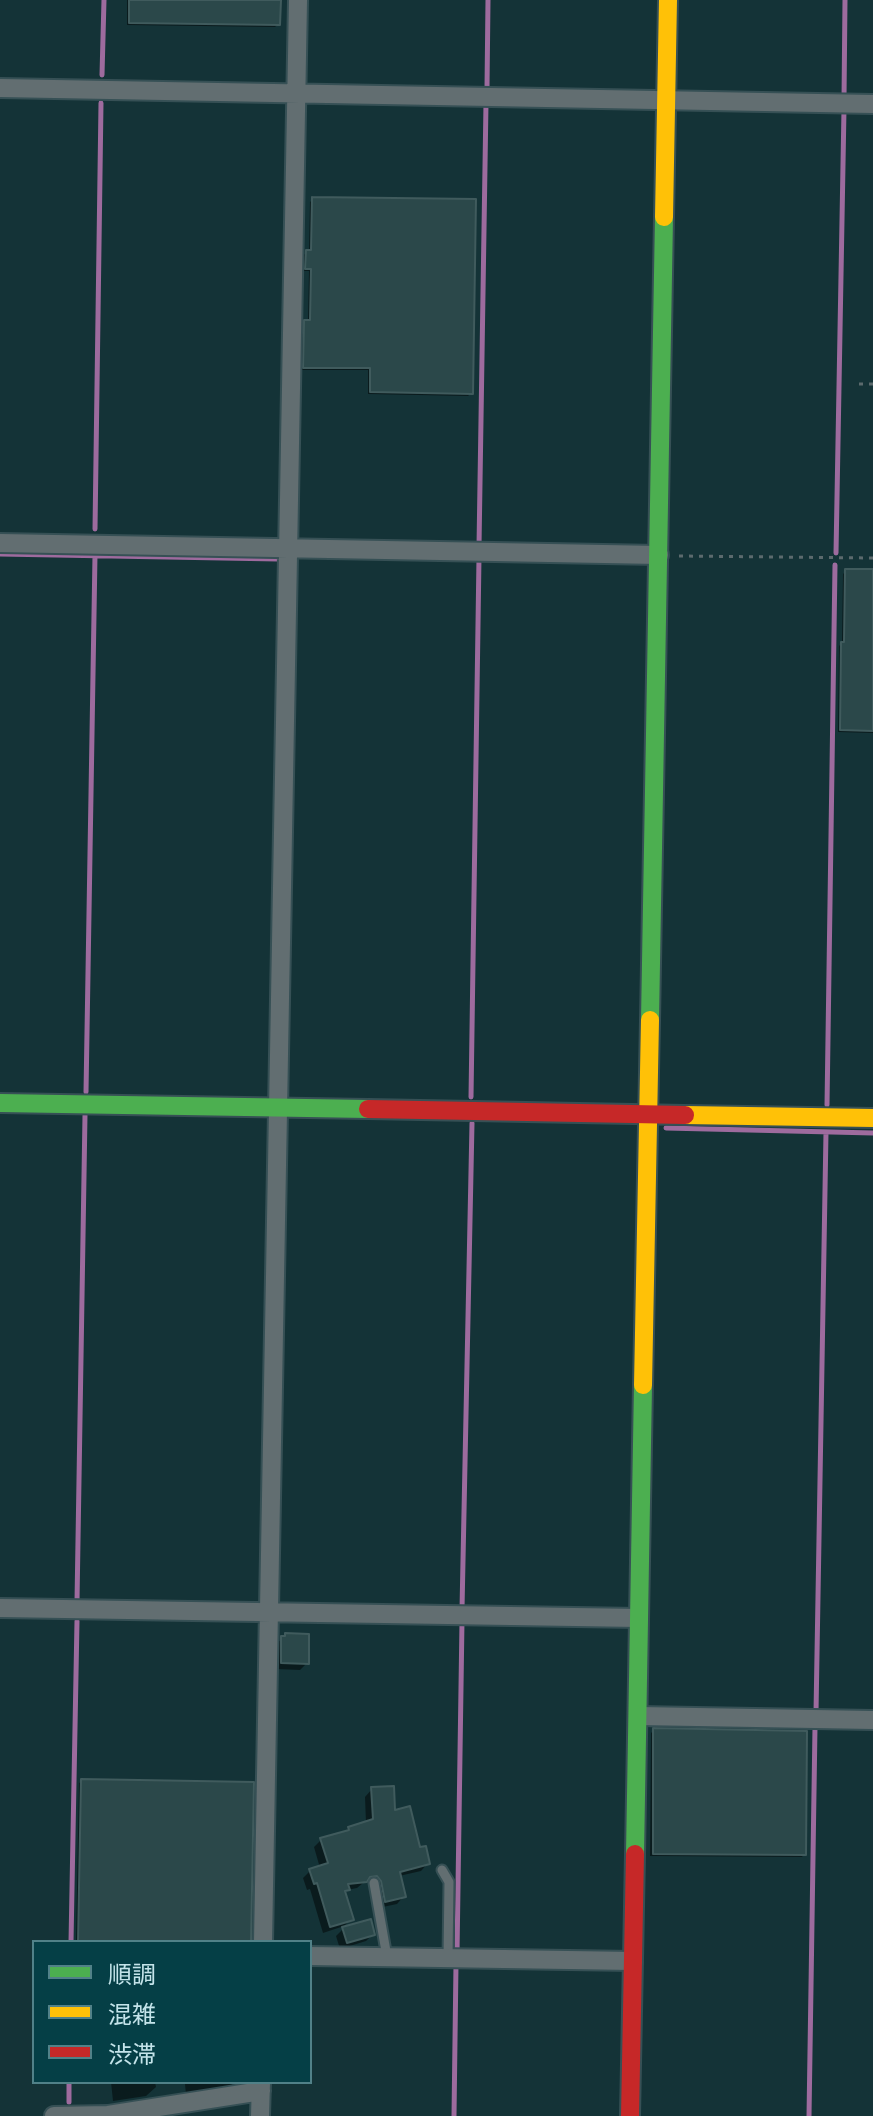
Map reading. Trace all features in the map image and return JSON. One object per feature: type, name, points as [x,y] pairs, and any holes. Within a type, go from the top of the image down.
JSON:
[{"type":"street","points":[[263,1940],[298,0]]},
{"type":"street","points":[[630,2116],[668,0]]},
{"type":"street","points":[[0,88],[873,104]]},
{"type":"street","points":[[0,543],[659,555]]},
{"type":"street","points":[[0,1103],[873,1118]]},
{"type":"street","points":[[0,1608],[639,1618]]},
{"type":"street","points":[[638,1716],[873,1720]]},
{"type":"street","points":[[312,1956],[633,1961]]},
{"type":"street","points":[[54,2116],[108,2115],[261,2087],[260,2116]]},
{"type":"lane","points":[[442,1870],[449,1882],[448,1958]]},
{"type":"lane","points":[[374,1883],[387,1957]]},
{"type":"path","points":[[859,384],[873,384]]},
{"type":"path","points":[[659,555],[873,558]]},
{"type":"building","points":[[129,0],[281,0],[280,25],[129,23]]},
{"type":"building","points":[[312,197],[476,199],[473,394],[370,392],[370,368],[303,368],[304,320],[310,320],[311,269],[305,269],[306,250],[311,250]]},
{"type":"building","points":[[845,569],[873,569],[873,731],[840,730]]},
{"type":"building","points":[[285,1633],[309,1634],[309,1664],[281,1663],[281,1636]]},
{"type":"building","points":[[653,1728],[807,1731],[806,1855],[653,1854]]},
{"type":"building","points":[[81,1779],[254,1782],[251,1940],[78,1940]]},
{"type":"building","points":[[394,1786],[395,1810],[410,1806],[420,1847],[426,1846],[430,1864],[400,1872],[406,1897],[385,1902],[377,1876],[370,1877],[367,1882],[348,1884],[350,1890],[345,1891],[354,1920],[330,1927],[317,1883],[314,1884],[309,1869],[328,1863],[320,1838],[373,1819],[371,1787]]},
{"type":"building","points":[[371,1919],[375,1935],[347,1943],[342,1927]]},
{"type":"waterway","points":[[102,75],[104,0]]},
{"type":"waterway","points":[[487,88],[488,0]]},
{"type":"waterway","points":[[844,99],[845,0]]},
{"type":"waterway","points":[[95,529],[101,103]]},
{"type":"waterway","points":[[479,546],[486,103]]},
{"type":"waterway","points":[[836,553],[844,109]]},
{"type":"waterway","points":[[0,554],[278,559]]},
{"type":"waterway","points":[[86,1092],[95,555]]},
{"type":"waterway","points":[[471,1097],[479,557]]},
{"type":"waterway","points":[[827,1105],[835,565]]},
{"type":"waterway","points":[[77,1601],[85,1115]]},
{"type":"waterway","points":[[462,1609],[472,1123]]},
{"type":"waterway","points":[[666,1128],[873,1133]]},
{"type":"waterway","points":[[816,1712],[826,1132]]},
{"type":"waterway","points":[[71,1940],[77,1621]]},
{"type":"waterway","points":[[457,1953],[462,1621]]},
{"type":"waterway","points":[[809,2116],[815,1727]]},
{"type":"waterway","points":[[454,2116],[456,1964]]},
{"type":"waterway","points":[[69,2084],[69,2102]]},
{"type":"traffic: fast","points":[[650,1020],[664,217]]},
{"type":"traffic: fast","points":[[0,1103],[368,1109]]},
{"type":"traffic: fast","points":[[635,1854],[643,1385]]},
{"type":"traffic: slow","points":[[664,217],[668,0]]},
{"type":"traffic: slow","points":[[643,1385],[650,1020]]},
{"type":"traffic: slow","points":[[685,1115],[873,1118]]},
{"type":"traffic: jam","points":[[368,1109],[685,1115]]},
{"type":"traffic: jam","points":[[630,2116],[635,1854]]}]
